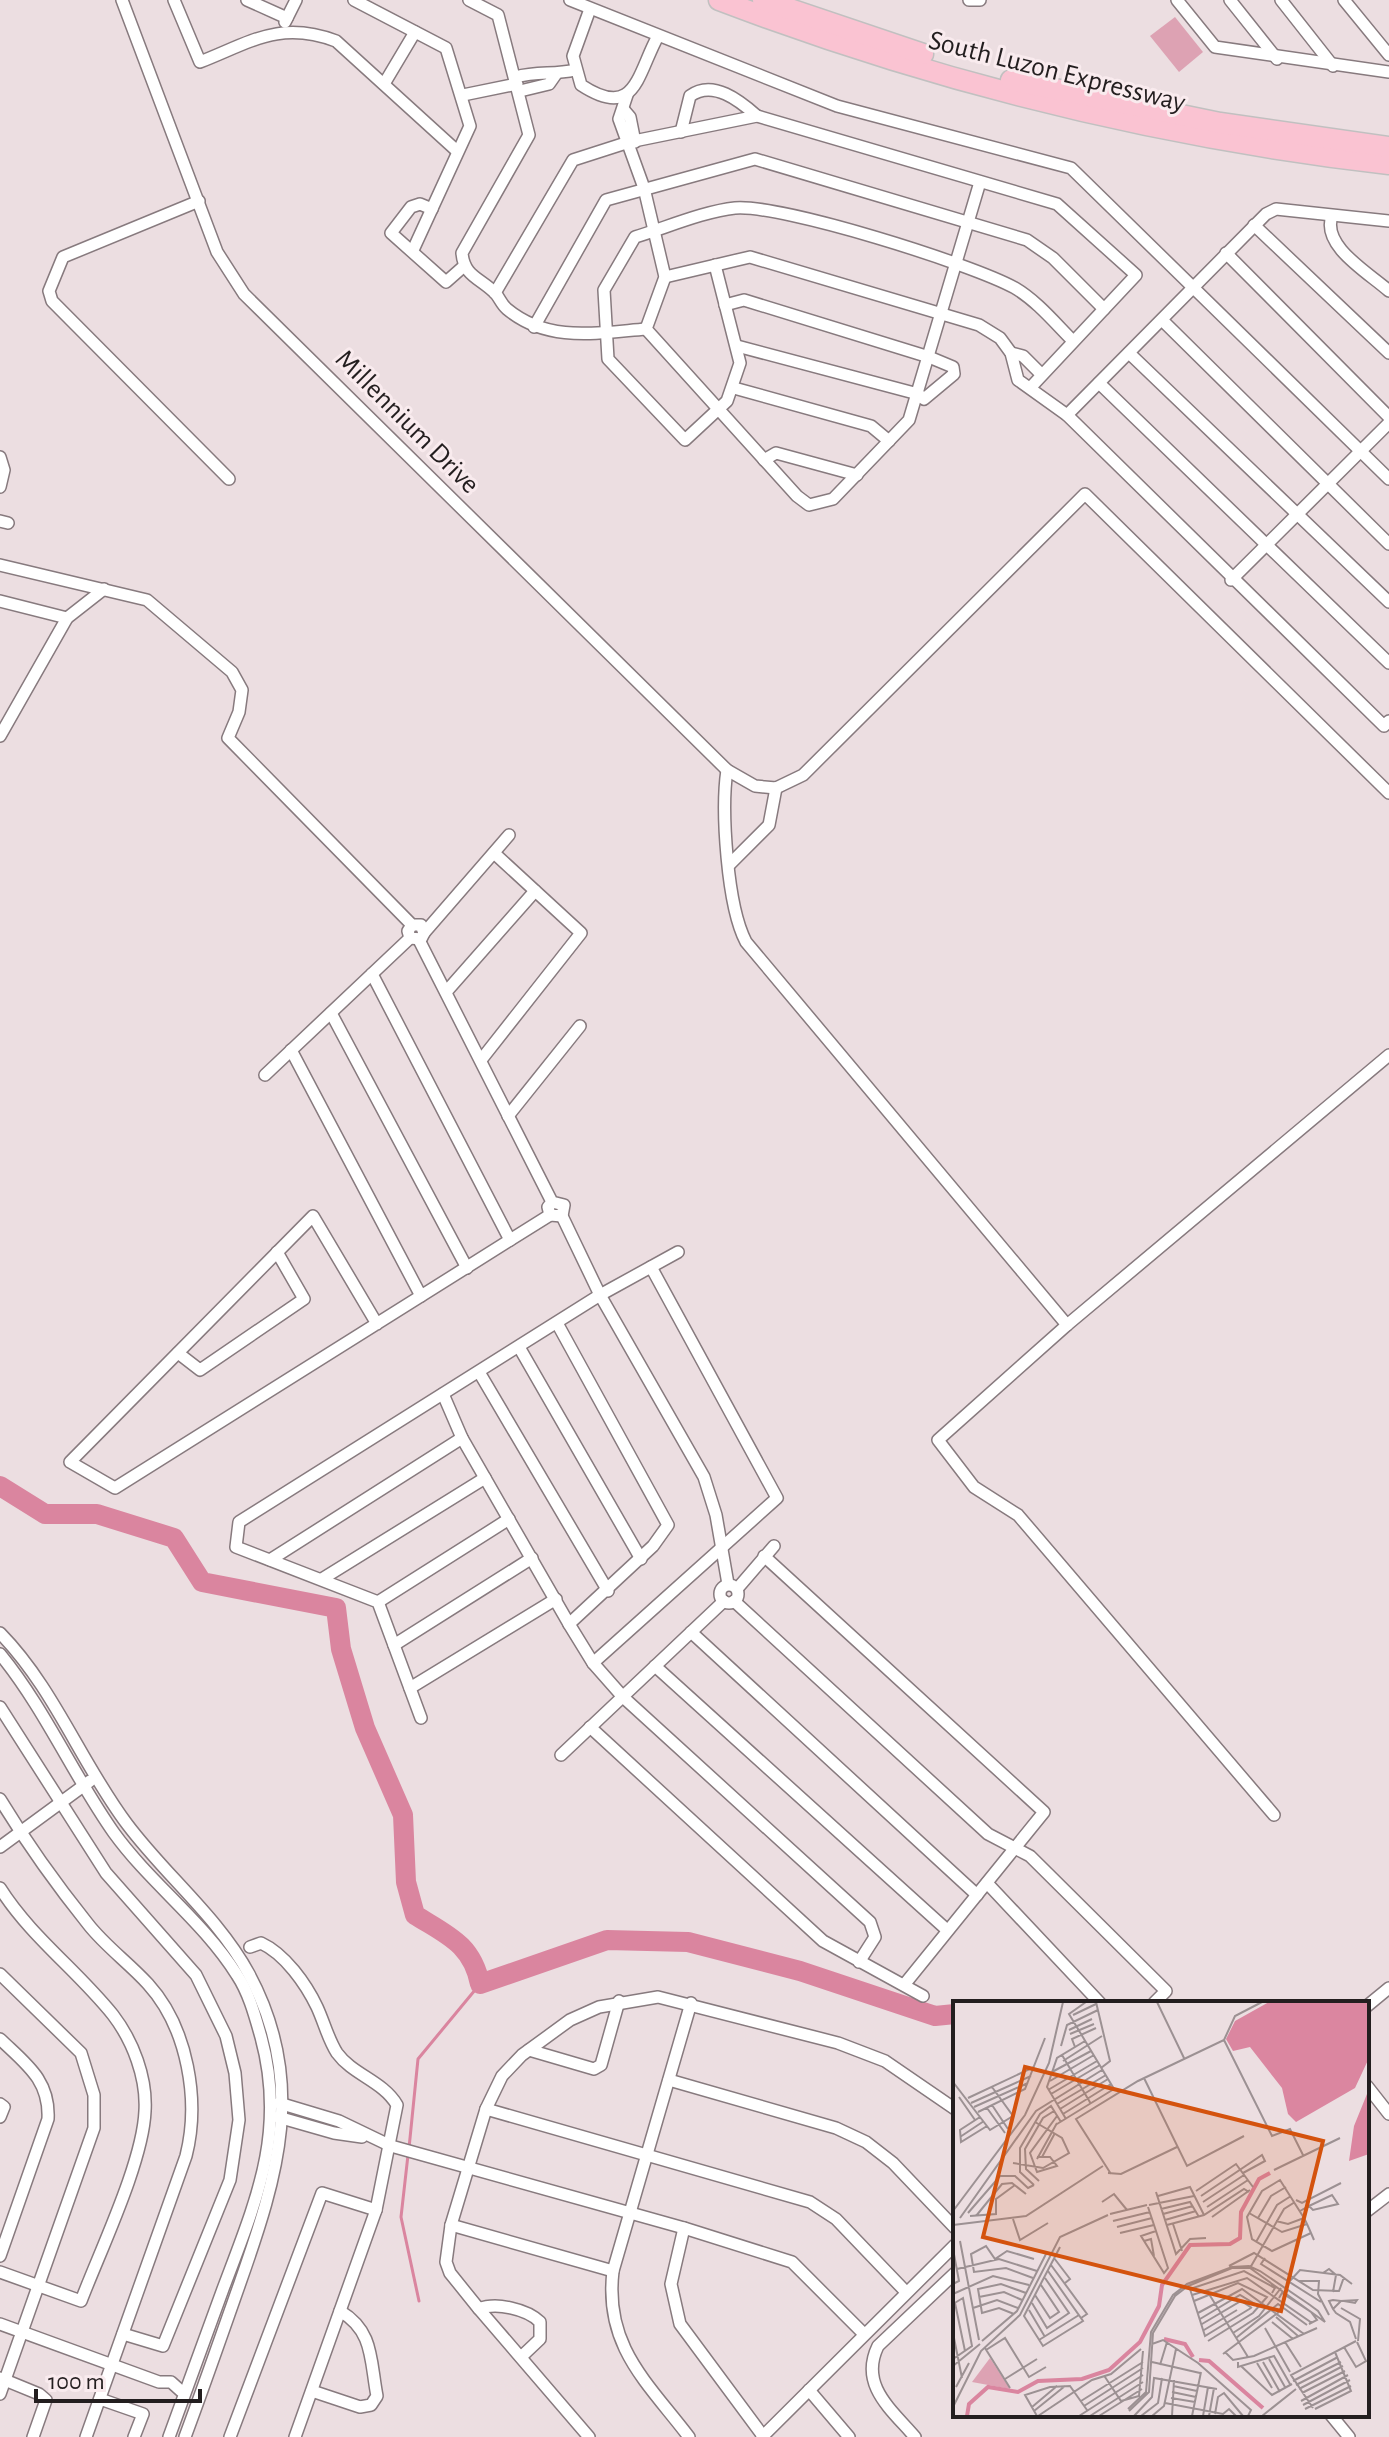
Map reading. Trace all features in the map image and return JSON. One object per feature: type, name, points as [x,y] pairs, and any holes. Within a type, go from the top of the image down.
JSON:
[{"type":"highway","name":"South Luzon Expressway","points":[[719,0],[826,39],[1017,95],[1217,140],[1389,164]]},
{"type":"highway","name":"South Luzon Expressway","points":[[763,0],[898,47],[1012,80],[1220,123],[1389,147]]},
{"type":"street","name":"Millennium Drive","points":[[122,0],[217,252],[244,294],[727,770],[755,786],[776,788]]},
{"type":"street","points":[[174,0],[200,62],[281,30],[317,34],[336,41],[457,151]]},
{"type":"street","points":[[247,0],[287,18]]},
{"type":"street","points":[[281,30],[296,0]]},
{"type":"street","points":[[354,0],[446,48],[463,95],[470,126],[413,250]]},
{"type":"street","points":[[469,0],[498,15],[529,135],[526,146],[462,253],[463,267],[495,293],[504,307],[534,327],[557,334],[646,329]]},
{"type":"street","points":[[570,0],[837,106],[1071,168],[1389,479]]},
{"type":"street","points":[[969,0],[980,0]]},
{"type":"street","points":[[1177,0],[1215,47],[1277,59],[1389,72]]},
{"type":"street","points":[[1230,0],[1277,59]]},
{"type":"street","points":[[1281,0],[1333,66]]},
{"type":"street","points":[[1344,0],[1389,55]]},
{"type":"street","points":[[590,9],[577,39],[575,70],[581,85],[596,95],[613,98],[627,95]]},
{"type":"street","points":[[384,84],[415,32]]},
{"type":"street","points":[[646,329],[665,277],[632,142],[619,119],[627,95],[639,82],[658,36]]},
{"type":"street","points":[[463,95],[518,84],[545,70],[556,74],[575,70]]},
{"type":"street","points":[[681,132],[690,96],[696,91],[730,93],[757,116],[1057,204],[1136,275],[1031,387]]},
{"type":"street","points":[[495,293],[573,160],[632,142],[757,116]]},
{"type":"street","points":[[534,327],[606,200],[755,159],[1027,240],[1053,258],[1104,309]]},
{"type":"street","points":[[646,329],[764,460],[809,505],[833,499],[909,420],[980,182]]},
{"type":"street","points":[[199,201],[63,257],[49,291],[52,301],[229,479]]},
{"type":"street","points":[[432,209],[420,204],[411,207],[391,233],[446,282],[463,267]]},
{"type":"street","points":[[715,265],[740,363],[734,388],[719,411],[685,440],[608,359],[604,290],[635,237],[735,208],[787,213],[957,265],[1014,288],[1034,302],[1073,341]]},
{"type":"street","points":[[1067,415],[1254,225],[1276,209],[1389,221]]},
{"type":"street","points":[[1332,216],[1329,225],[1333,241],[1389,291]]},
{"type":"street","points":[[1254,225],[1389,353]]},
{"type":"street","points":[[1226,253],[1389,420],[1361,452],[1231,580]]},
{"type":"street","points":[[665,277],[750,257],[979,325],[1000,338],[1011,353],[1018,380],[1067,415],[1231,580],[1384,726],[1389,721]]},
{"type":"street","points":[[725,305],[744,300],[929,357],[953,367],[954,374],[924,399],[918,394],[737,346]]},
{"type":"street","points":[[1162,320],[1389,544]]},
{"type":"street","points":[[1011,353],[1023,356],[1041,374]]},
{"type":"street","points":[[1129,353],[1389,602]]},
{"type":"street","points":[[1099,383],[1389,663]]},
{"type":"street","points":[[734,388],[871,426],[889,441]]},
{"type":"street","points":[[764,460],[776,453],[857,475]]},
{"type":"street","points":[[0,457],[4,470],[0,487]]},
{"type":"street","points":[[730,864],[769,825],[776,788],[803,775],[1085,494],[1389,793]]},
{"type":"street","points":[[0,565],[147,600],[232,672],[242,690],[239,712],[228,738],[412,925],[408,931],[418,937],[481,1060],[552,1202],[548,1207],[556,1216],[704,1477],[731,1594],[988,1834],[1030,1856],[1166,1991],[1156,2001]]},
{"type":"street","points":[[0,736],[67,618],[104,589]]},
{"type":"street","points":[[0,601],[67,618]]},
{"type":"street","points":[[727,770],[724,792],[730,864],[738,927],[746,942],[1067,1325]]},
{"type":"street","points":[[265,1075],[372,974],[418,937],[509,835]]},
{"type":"street","points":[[481,1060],[581,933],[494,853]]},
{"type":"street","points":[[446,992],[535,891]]},
{"type":"street","points":[[372,974],[510,1240]]},
{"type":"street","points":[[331,1013],[467,1268]]},
{"type":"street","points":[[508,1116],[580,1026]]},
{"type":"street","points":[[291,1050],[421,1296]]},
{"type":"street","points":[[1274,1815],[1018,1515],[974,1487],[938,1440],[1067,1325],[1389,1055]]},
{"type":"street","points":[[377,1324],[313,1216],[70,1462],[115,1488],[467,1268],[510,1240],[556,1216]]},
{"type":"street","points":[[178,1353],[200,1370],[304,1299],[277,1252]]},
{"type":"street","points":[[421,1718],[378,1602],[236,1547],[239,1522],[600,1295],[678,1252]]},
{"type":"street","points":[[593,1663],[777,1498],[651,1267]]},
{"type":"street","points":[[557,1323],[668,1525],[641,1559],[569,1624]]},
{"type":"street","points":[[519,1347],[641,1559]]},
{"type":"street","points":[[479,1372],[608,1591]]},
{"type":"street","points":[[443,1394],[462,1438],[593,1663],[623,1697],[870,1922],[875,1937],[859,1962]]},
{"type":"street","points":[[270,1560],[462,1438]]},
{"type":"street","points":[[322,1579],[485,1478]]},
{"type":"street","points":[[378,1602],[509,1519]]},
{"type":"street","points":[[561,1755],[731,1594],[774,1546]]},
{"type":"street","points":[[764,1556],[1044,1812],[904,1985]]},
{"type":"street","points":[[394,1645],[532,1558]]},
{"type":"street","points":[[410,1688],[556,1599]]},
{"type":"street","points":[[691,1632],[977,1895]]},
{"type":"street","points":[[0,1633],[48,1695],[95,1777],[126,1823],[214,1923],[249,1974],[264,2007],[280,2062],[269,2200],[185,2437]]},
{"type":"street","points":[[0,1654],[139,1864],[205,1929],[239,1978],[253,2009],[278,2103]]},
{"type":"street","points":[[655,1666],[947,1930]]},
{"type":"street","points":[[0,1707],[106,1873],[196,1975],[226,2036],[235,2073],[239,2120],[230,2180],[163,2346],[123,2334]]},
{"type":"street","points":[[590,1727],[823,1941],[923,1996]]},
{"type":"street","points":[[0,1847],[95,1777]]},
{"type":"street","points":[[0,1799],[90,1926],[150,1987],[175,2025],[187,2067],[193,2109],[191,2137],[86,2437]]},
{"type":"street","points":[[987,1883],[1098,2001]]},
{"type":"street","points":[[0,1888],[33,1933],[111,2013],[135,2055],[143,2082],[145,2112],[137,2154],[81,2301],[0,2272]]},
{"type":"street","points":[[250,1947],[261,1943],[283,1958],[316,2004],[337,2052],[351,2067],[389,2092],[397,2105],[376,2210],[295,2437]]},
{"type":"street","points":[[0,1974],[81,2053],[94,2095],[94,2128],[40,2288],[2,2380],[0,2394]]},
{"type":"street","points":[[1369,2004],[1389,1988]]},
{"type":"street","points":[[589,2437],[450,2273],[446,2249],[466,2167],[486,2109],[502,2076],[529,2050],[570,2020],[619,2001],[658,1997],[838,2043],[885,2061],[953,2108]]},
{"type":"street","points":[[529,2050],[594,2069],[601,2065],[619,2001]]},
{"type":"street","points":[[689,2437],[619,2342],[610,2298],[613,2271],[691,2003]]},
{"type":"street","points":[[0,2039],[39,2076],[49,2100],[48,2119],[0,2256]]},
{"type":"street","points":[[669,2080],[836,2128],[866,2142],[893,2163],[953,2226]]},
{"type":"street","points":[[1369,2089],[1389,2114]]},
{"type":"street","points":[[278,2103],[325,2116],[391,2146],[684,2228],[792,2262],[864,2334]]},
{"type":"street","points":[[0,2104],[4,2107],[0,2117]]},
{"type":"street","points":[[486,2109],[648,2158],[810,2202],[836,2219],[906,2292]]},
{"type":"street","points":[[321,2130],[325,2116]]},
{"type":"street","points":[[278,2117],[321,2130],[367,2137]]},
{"type":"street","points":[[169,2437],[183,2392],[258,2196],[278,2117]]},
{"type":"street","points":[[231,2437],[322,2193],[376,2210]]},
{"type":"street","points":[[1369,2209],[1389,2194]]},
{"type":"street","points":[[451,2225],[613,2271]]},
{"type":"street","points":[[684,2228],[671,2284],[680,2324],[763,2436],[953,2247]]},
{"type":"street","points":[[915,2437],[874,2389],[872,2358],[878,2346],[953,2275]]},
{"type":"street","points":[[479,2309],[497,2306],[534,2316],[540,2322],[540,2339],[521,2357]]},
{"type":"street","points":[[312,2391],[360,2407],[371,2405],[377,2396],[364,2331],[357,2321],[340,2311]]},
{"type":"street","points":[[0,2324],[159,2382],[171,2382],[183,2392],[200,2398]]},
{"type":"street","points":[[2,2380],[46,2400],[33,2437]]},
{"type":"street","points":[[809,2390],[849,2437]]},
{"type":"street","points":[[100,2399],[143,2414],[134,2437]]},
{"type":"street","points":[[1333,2417],[1349,2437]]},
{"type":"shaded area","points":[[1175,17],[1203,52],[1179,72],[1150,36]]},
{"type":"waterway","points":[[0,1486],[45,1514],[97,1514],[174,1538],[202,1582],[336,1608],[341,1649],[365,1728],[403,1815],[406,1882],[415,1915],[448,1935],[464,1950],[471,1959],[480,1984],[607,1940],[688,1942],[800,1971],[935,2016],[953,2014]]},
{"type":"waterway","points":[[409,2148],[418,2059],[480,1984]]},
{"type":"waterway","points":[[408,2155],[401,2217],[419,2301]]}]
